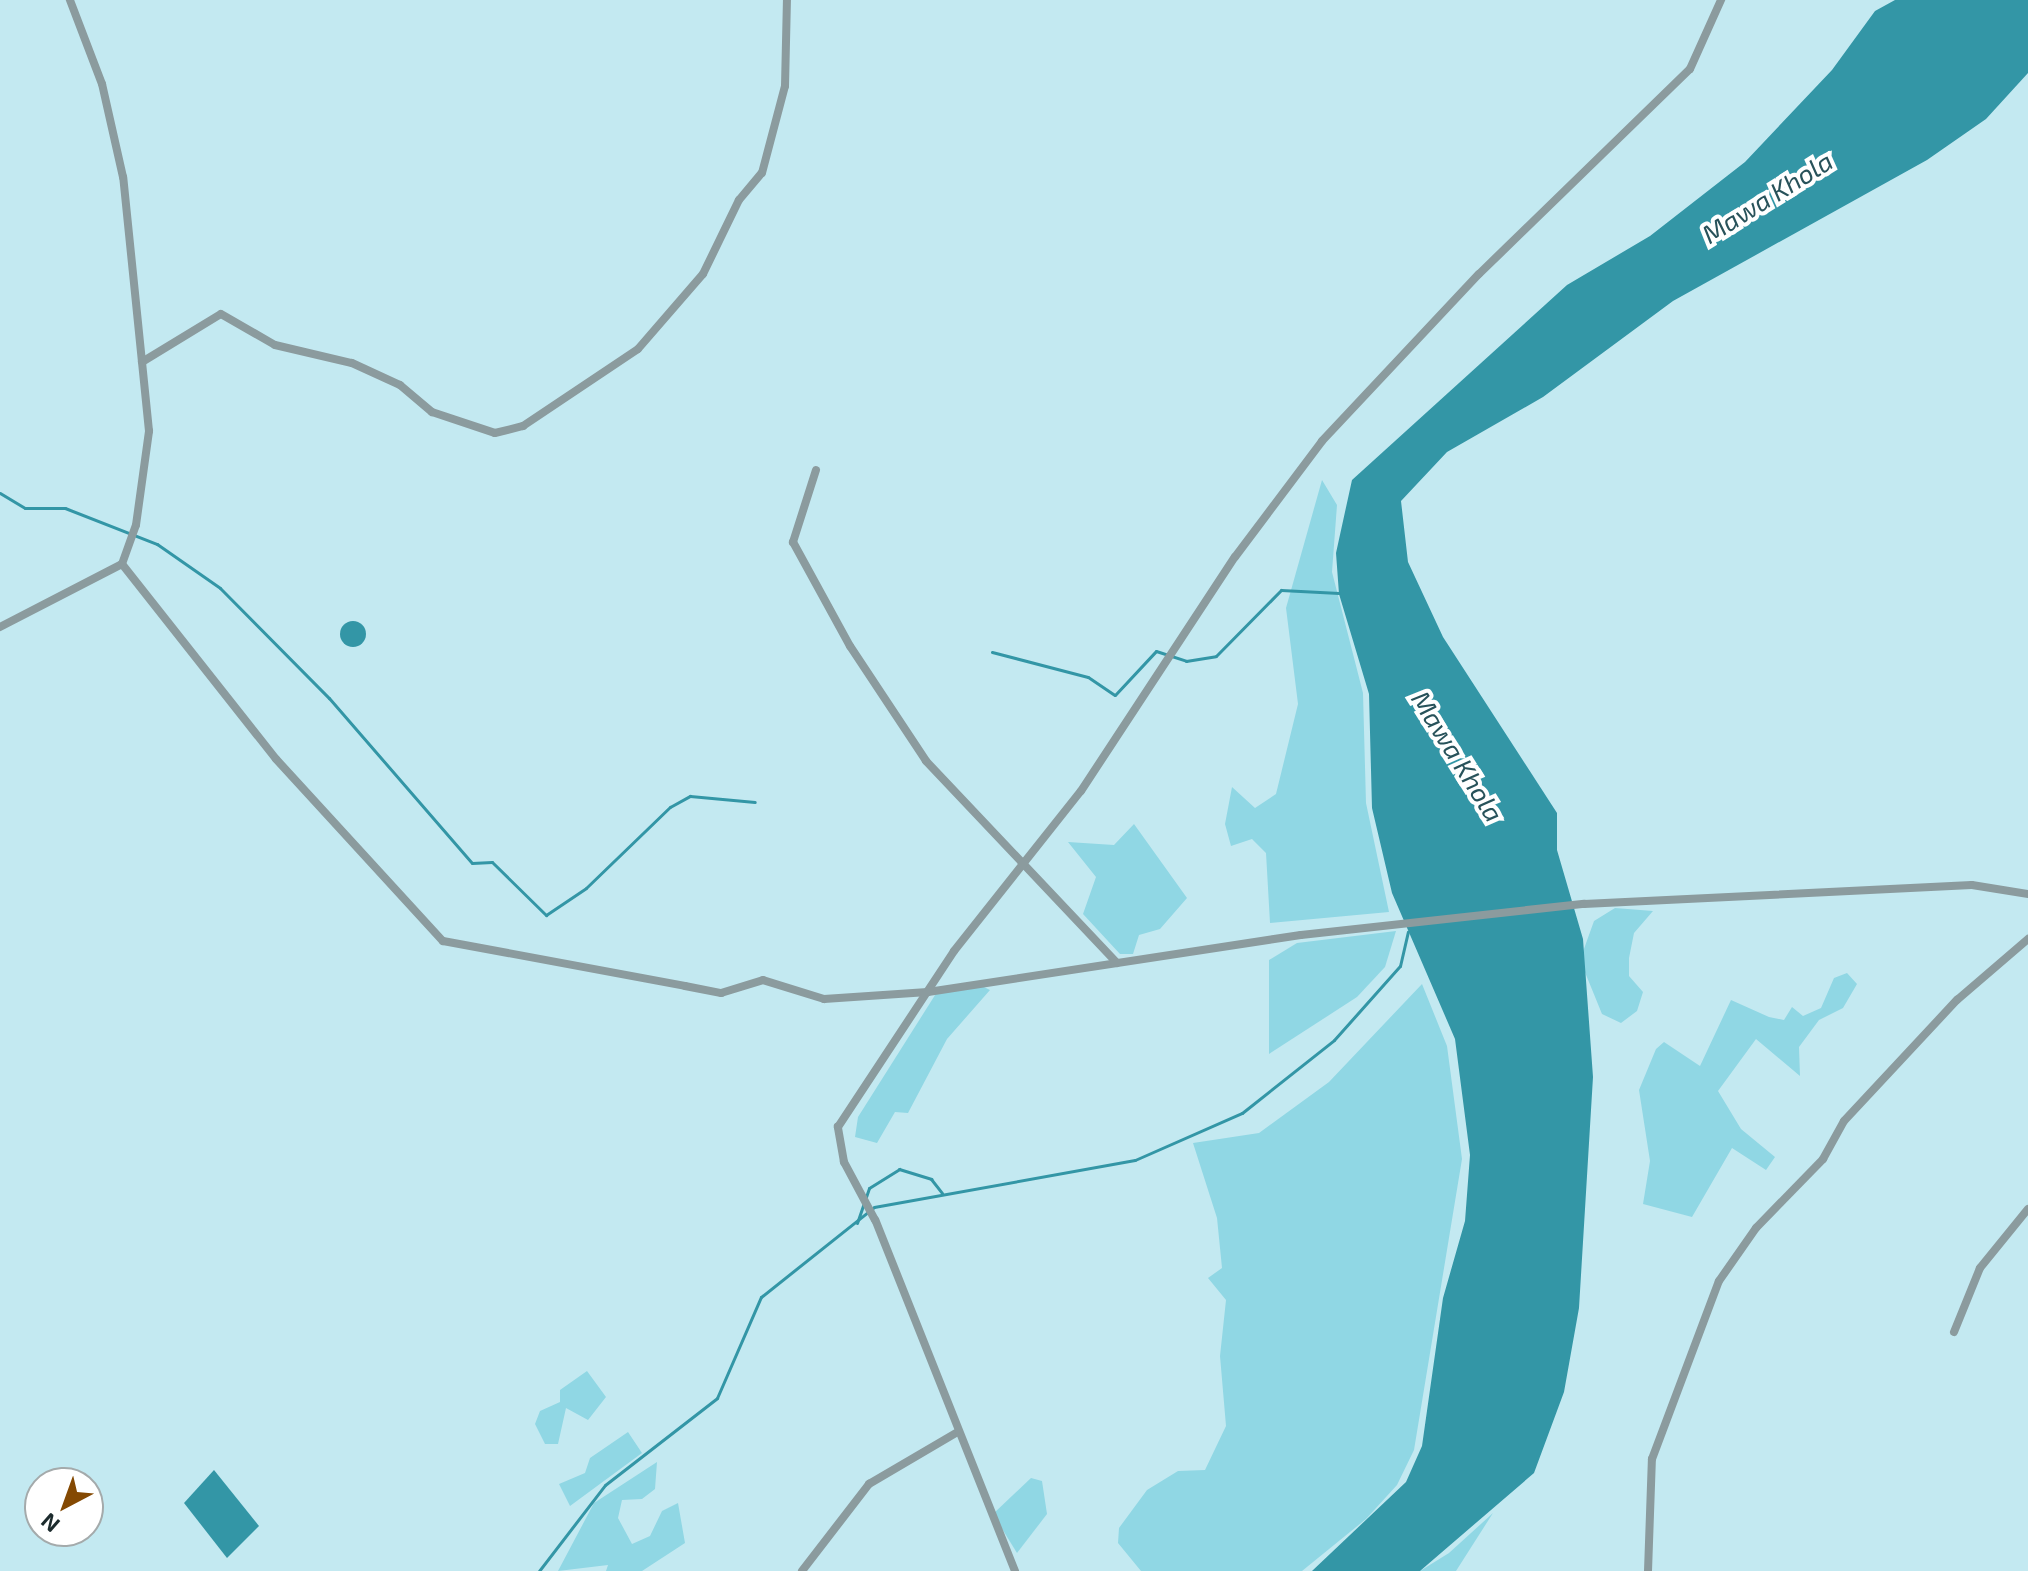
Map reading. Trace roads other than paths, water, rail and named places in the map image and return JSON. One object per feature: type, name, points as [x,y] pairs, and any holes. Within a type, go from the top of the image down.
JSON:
[{"type":"street","points":[[0,627],[122,564],[131,539],[149,431],[123,177],[102,84],[70,0]]},
{"type":"street","points":[[142,362],[221,314],[275,345],[388,379],[432,412],[495,433],[523,426],[638,349],[703,274],[732,212],[762,173],[785,86],[787,0]]},
{"type":"street","points":[[1015,1571],[956,1433],[875,1220],[844,1162],[838,1127],[928,992],[1026,862],[1322,441],[1468,285],[1690,69],[1721,0]]},
{"type":"street","points":[[816,470],[799,516],[796,554],[926,761],[1026,862],[1117,963]]},
{"type":"street","points":[[122,564],[276,759],[443,941],[721,993],[763,980],[807,997],[928,992],[1301,935],[1584,904],[1914,887],[2028,894]]},
{"type":"street","points":[[1648,1571],[1652,1459],[1719,1281],[1756,1228],[1823,1159],[1844,1121],[1957,1000],[2028,939]]},
{"type":"street","points":[[1954,1332],[1980,1268],[2028,1209]]},
{"type":"street","points":[[802,1571],[869,1484],[956,1433]]},
{"type":"water","name":"Mawa Khola","points":[[1895,0],[2028,0],[2028,73],[1986,119],[1927,160],[1673,301],[1543,397],[1447,452],[1401,501],[1408,562],[1443,637],[1557,813],[1557,850],[1583,939],[1593,1077],[1579,1308],[1564,1392],[1534,1473],[1420,1571],[1312,1571],[1406,1482],[1422,1446],[1443,1298],[1465,1221],[1470,1155],[1455,1039],[1392,893],[1372,808],[1369,694],[1339,594],[1336,553],[1352,480],[1567,285],[1650,236],[1745,162],[1832,70],[1875,11]]},
{"type":"water","points":[[353,621],[362,625],[366,634],[362,643],[353,647],[344,643],[340,634],[344,625]]},
{"type":"water","points":[[214,1470],[259,1526],[227,1558],[184,1503]]},
{"type":"waterway","points":[[0,493],[25,508],[65,508],[157,544],[220,588],[329,698],[472,863],[492,862],[546,915],[586,888],[670,807],[690,796],[755,802]]},
{"type":"waterway","points":[[992,652],[1088,677],[1115,695],[1156,651],[1186,661],[1216,656],[1281,590],[1339,593]]},
{"type":"waterway","points":[[539,1571],[605,1485],[717,1398],[761,1297],[874,1207],[1135,1160],[1242,1113],[1334,1040],[1400,966],[1408,932]]},
{"type":"waterway","points":[[857,1223],[869,1188],[899,1169],[931,1179],[942,1193]]}]
